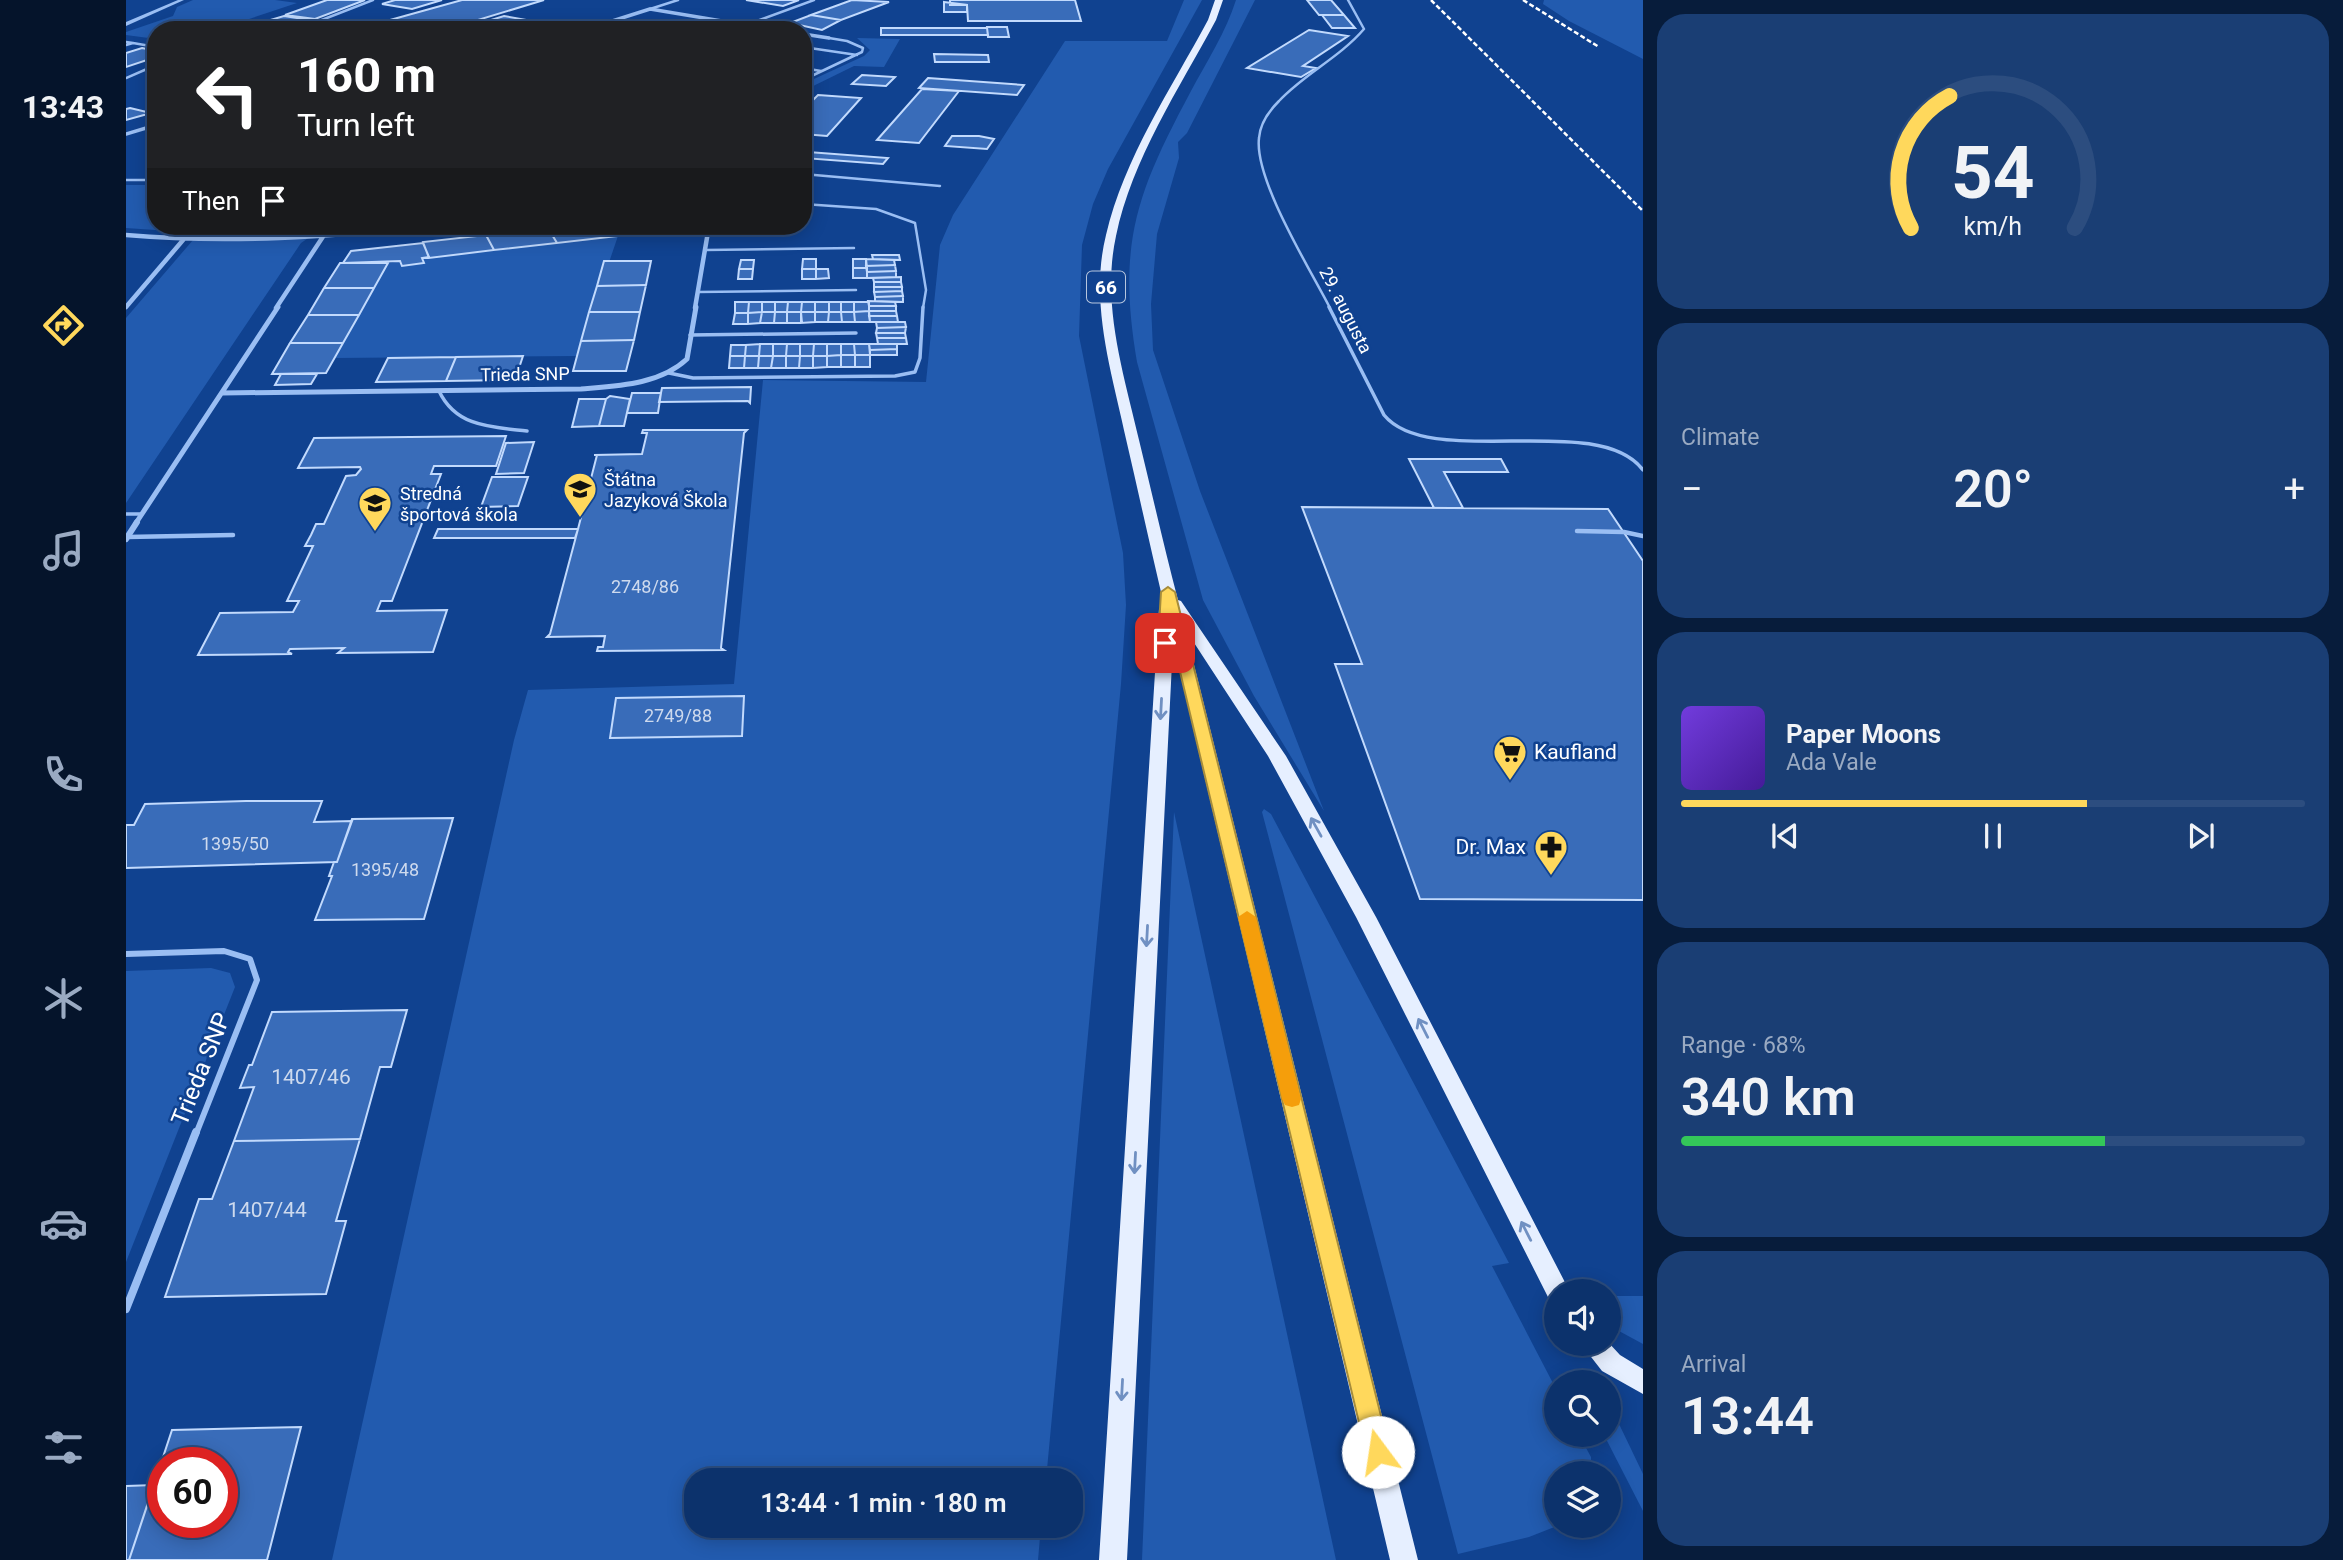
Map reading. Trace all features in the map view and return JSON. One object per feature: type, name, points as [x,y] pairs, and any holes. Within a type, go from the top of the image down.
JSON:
[{"type":"main road","name":"66","points":[[1219,0],[1212,20],[1129,178],[1111,238],[1107,270],[1107,328],[1168,592],[1404,1560]]},
{"type":"main road","points":[[1168,592],[1277,757],[1353,894],[1551,1279]]},
{"type":"main road","points":[[1113,1560],[1168,592]]},
{"type":"main road","points":[[1605,1356],[1611,1363],[1643,1383]]},
{"type":"street","points":[[126,24],[183,0]]},
{"type":"street","points":[[612,21],[650,9],[722,21]]},
{"type":"street","points":[[812,35],[829,38]]},
{"type":"street","points":[[126,134],[147,128]]},
{"type":"street","points":[[126,235],[323,239],[357,235]]},
{"type":"street","points":[[126,307],[188,235]]},
{"type":"street","points":[[127,538],[325,235]]},
{"type":"street","points":[[669,373],[681,367],[687,359],[708,235]]},
{"type":"street","name":"Trieda SNP","points":[[222,393],[581,389],[632,382],[669,373]]},
{"type":"lane","points":[[319,21],[373,0]]},
{"type":"lane","points":[[650,9],[678,0]]},
{"type":"lane","points":[[757,21],[814,0]]},
{"type":"lane","name":"29. augusta","points":[[1348,0],[1364,29],[1271,110],[1260,128],[1258,155],[1263,176],[1384,415],[1393,426],[1408,434],[1458,440],[1575,443],[1614,451],[1637,462],[1643,470]]},
{"type":"lane","points":[[812,76],[857,55],[863,48],[847,41],[829,38]]},
{"type":"lane","points":[[126,43],[147,46]]},
{"type":"lane","points":[[812,48],[857,55]]},
{"type":"lane","points":[[126,78],[147,69]]},
{"type":"lane","points":[[812,69],[823,71]]},
{"type":"lane","points":[[812,175],[940,186]]},
{"type":"lane","points":[[126,180],[147,180]]},
{"type":"lane","points":[[669,373],[693,378],[895,376],[915,372],[920,358],[920,324],[926,290],[915,223],[904,216],[877,210],[812,205]]},
{"type":"lane","points":[[705,250],[855,248]]},
{"type":"lane","points":[[698,292],[856,290]]},
{"type":"lane","points":[[690,335],[856,333]]},
{"type":"lane","points":[[439,391],[443,405],[469,424],[527,430]]},
{"type":"lane","points":[[126,514],[142,514]]},
{"type":"lane","points":[[1577,531],[1623,532],[1643,536]]},
{"type":"lane","points":[[127,538],[233,536]]},
{"type":"lane","name":"Trieda SNP","points":[[126,954],[224,951],[250,958],[257,980],[126,1309]]},
{"type":"shaded area","points":[[193,0],[275,0],[297,3],[243,21],[158,21],[173,16],[177,7]]},
{"type":"shaded area","points":[[1184,0],[1202,0],[1108,169],[1093,204],[1082,245],[1079,336],[1123,553],[1126,605],[1121,684],[1047,1468],[684,1468],[684,1538],[1040,1538],[1038,1560],[332,1560],[514,740],[528,690],[734,684],[763,380],[926,382],[940,245],[953,215],[1065,41],[1167,41]]},
{"type":"shaded area","points":[[1236,0],[1255,0],[1187,133],[1178,142],[1179,158],[1157,234],[1151,304],[1153,350],[1200,491],[1324,811],[1254,696],[1203,600],[1137,362],[1131,321],[1131,252],[1144,191],[1172,127],[1222,35]]},
{"type":"shaded area","points":[[1544,0],[1643,0],[1643,59],[1569,21],[1543,4]]},
{"type":"shaded area","points":[[147,25],[147,38],[126,35],[126,32]]},
{"type":"shaded area","points":[[857,38],[900,39],[884,67],[854,66],[812,87],[812,80],[864,56],[870,50]]},
{"type":"shaded area","points":[[126,185],[147,185],[147,229],[126,228]]},
{"type":"shaded area","points":[[197,235],[313,235],[301,243],[126,503],[126,318]]},
{"type":"shaded area","points":[[618,236],[577,356],[335,358],[387,263]]},
{"type":"shaded area","points":[[1264,809],[1271,814],[1509,1263],[1492,1266],[1546,1370],[1544,1370],[1544,1447],[1586,1447],[1591,1457],[1591,1461],[1544,1461],[1544,1531],[1529,1537],[1458,1554],[1262,812]]},
{"type":"shaded area","points":[[1174,812],[1336,1560],[1142,1560]]},
{"type":"shaded area","points":[[211,968],[230,973],[235,987],[126,1262],[126,971]]},
{"type":"shaded area","points":[[1621,1296],[1643,1296],[1643,1344],[1621,1332]]},
{"type":"shaded area","points":[[1621,1428],[1643,1474],[1643,1511],[1621,1468],[1621,1461],[1617,1461],[1610,1447],[1621,1447]]},
{"type":"building","points":[[327,0],[365,0],[315,19],[285,15]]},
{"type":"building","points":[[395,0],[442,0],[412,9],[382,4]]},
{"type":"building","points":[[462,0],[544,0],[475,21],[386,21]]},
{"type":"building","points":[[746,0],[799,0],[783,6]]},
{"type":"building","points":[[852,0],[889,2],[841,20],[811,15]]},
{"type":"building","points":[[950,0],[1075,0],[1081,21],[968,21],[967,5],[950,5]]},
{"type":"building","points":[[1307,0],[1331,0],[1344,15],[1319,15]]},
{"type":"building","points":[[944,2],[967,5],[967,12],[944,12]]},
{"type":"building","points":[[811,15],[841,20],[822,30],[812,28],[812,21],[795,21]]},
{"type":"building","points":[[1322,15],[1344,15],[1355,28],[1332,28]]},
{"type":"building","points":[[284,16],[310,20],[307,21],[267,21]]},
{"type":"building","points":[[504,16],[532,21],[488,21]]},
{"type":"building","points":[[987,27],[1007,27],[1009,37],[988,37]]},
{"type":"building","points":[[881,28],[987,28],[988,35],[881,35]]},
{"type":"building","points":[[1309,30],[1348,36],[1303,66],[1316,68],[1301,77],[1247,68]]},
{"type":"building","points":[[147,49],[147,60],[126,67],[126,53]]},
{"type":"building","points":[[934,54],[988,55],[989,62],[935,62]]},
{"type":"building","points":[[862,75],[895,77],[886,86],[852,84]]},
{"type":"building","points":[[928,78],[1024,85],[1017,95],[919,88]]},
{"type":"building","points":[[922,89],[959,91],[919,143],[877,140]]},
{"type":"building","points":[[818,95],[861,98],[827,136],[812,135],[812,101]]},
{"type":"building","points":[[126,109],[147,112],[147,114],[126,120]]},
{"type":"building","points":[[952,136],[994,139],[987,149],[945,146]]},
{"type":"building","points":[[812,152],[888,158],[883,164],[812,159]]},
{"type":"building","points":[[486,235],[552,235],[557,243],[494,250]]},
{"type":"building","points":[[486,235],[494,250],[429,258],[423,242]]},
{"type":"building","points":[[552,235],[618,236],[557,243]]},
{"type":"building","points":[[423,243],[429,257],[422,258],[424,263],[402,266],[400,261],[343,263],[351,251]]},
{"type":"building","points":[[872,255],[899,255],[900,260],[873,259]]},
{"type":"building","points":[[803,259],[816,259],[816,269],[802,269]]},
{"type":"building","points":[[853,259],[866,259],[867,268],[853,268]]},
{"type":"building","points":[[866,259],[894,260],[895,265],[866,266]]},
{"type":"building","points":[[741,260],[754,260],[753,269],[739,269]]},
{"type":"building","points":[[604,261],[651,261],[646,285],[597,286]]},
{"type":"building","points":[[340,263],[388,263],[374,288],[324,288]]},
{"type":"building","points":[[895,265],[896,271],[867,272],[866,266]]},
{"type":"building","points":[[853,268],[867,268],[867,278],[853,278]]},
{"type":"building","points":[[739,269],[753,269],[752,279],[738,279]]},
{"type":"building","points":[[802,269],[816,269],[816,279],[802,279]]},
{"type":"building","points":[[816,269],[828,269],[829,278],[816,279]]},
{"type":"building","points":[[896,271],[896,277],[867,278],[867,272]]},
{"type":"building","points":[[901,277],[901,282],[874,282],[873,278]]},
{"type":"building","points":[[874,282],[901,282],[902,287],[874,287]]},
{"type":"building","points":[[646,285],[640,312],[589,312],[597,286]]},
{"type":"building","points":[[874,287],[902,287],[902,291],[874,292]]},
{"type":"building","points":[[324,288],[374,288],[359,315],[308,315]]},
{"type":"building","points":[[902,291],[903,296],[875,297],[874,292]]},
{"type":"building","points":[[903,296],[903,302],[875,301],[875,297]]},
{"type":"building","points":[[868,301],[895,302],[896,306],[869,306]]},
{"type":"building","points":[[735,302],[749,302],[748,313],[735,313]]},
{"type":"building","points":[[749,302],[762,302],[762,312],[748,313]]},
{"type":"building","points":[[762,302],[775,302],[775,312],[762,312]]},
{"type":"building","points":[[775,302],[788,302],[787,312],[775,312]]},
{"type":"building","points":[[788,302],[802,302],[801,312],[787,312]]},
{"type":"building","points":[[802,302],[815,302],[815,312],[801,312]]},
{"type":"building","points":[[815,302],[829,302],[829,312],[815,312]]},
{"type":"building","points":[[829,302],[841,302],[841,312],[829,312]]},
{"type":"building","points":[[841,302],[854,302],[854,312],[841,312]]},
{"type":"building","points":[[854,302],[869,302],[869,311],[854,312]]},
{"type":"building","points":[[869,306],[896,306],[896,311],[869,311]]},
{"type":"building","points":[[869,311],[896,311],[897,316],[869,316]]},
{"type":"building","points":[[869,311],[870,322],[855,322],[854,312]]},
{"type":"building","points":[[589,312],[640,312],[634,340],[581,341]]},
{"type":"building","points":[[762,312],[775,312],[774,323],[760,323]]},
{"type":"building","points":[[762,312],[760,323],[748,324],[748,313]]},
{"type":"building","points":[[775,312],[787,312],[787,323],[774,323]]},
{"type":"building","points":[[787,312],[801,312],[802,323],[787,323]]},
{"type":"building","points":[[801,312],[815,312],[815,322],[801,323]]},
{"type":"building","points":[[815,312],[829,312],[828,322],[815,322]]},
{"type":"building","points":[[829,312],[841,312],[842,322],[828,322]]},
{"type":"building","points":[[841,312],[854,312],[855,322],[842,322]]},
{"type":"building","points":[[735,313],[748,313],[748,324],[733,324]]},
{"type":"building","points":[[308,315],[359,315],[343,343],[290,343]]},
{"type":"building","points":[[869,316],[897,316],[898,322],[870,322]]},
{"type":"building","points":[[876,322],[905,322],[906,327],[877,328]]},
{"type":"building","points":[[906,327],[905,333],[876,333],[877,328]]},
{"type":"building","points":[[876,333],[905,333],[906,338],[877,338]]},
{"type":"building","points":[[877,338],[906,338],[907,344],[878,344]]},
{"type":"building","points":[[634,340],[626,371],[573,371],[581,341]]},
{"type":"building","points":[[290,343],[343,343],[326,373],[272,374]]},
{"type":"building","points":[[760,344],[773,344],[773,356],[759,356]]},
{"type":"building","points":[[760,344],[759,356],[745,356],[746,345]]},
{"type":"building","points":[[773,344],[787,344],[786,356],[773,356]]},
{"type":"building","points":[[787,344],[800,344],[800,356],[786,356]]},
{"type":"building","points":[[800,344],[814,344],[813,356],[800,356]]},
{"type":"building","points":[[814,344],[827,344],[827,356],[813,356]]},
{"type":"building","points":[[827,344],[841,344],[841,355],[827,356]]},
{"type":"building","points":[[841,344],[854,344],[855,355],[841,355]]},
{"type":"building","points":[[854,344],[869,344],[870,355],[855,355]]},
{"type":"building","points":[[869,344],[897,344],[897,349],[870,350]]},
{"type":"building","points":[[731,345],[746,345],[745,356],[730,356]]},
{"type":"building","points":[[897,349],[897,355],[870,355],[870,350]]},
{"type":"building","points":[[841,355],[855,355],[855,367],[841,367]]},
{"type":"building","points":[[841,355],[841,367],[827,367],[827,356]]},
{"type":"building","points":[[855,355],[870,355],[870,367],[855,367]]},
{"type":"building","points":[[523,356],[515,380],[446,381],[456,357]]},
{"type":"building","points":[[730,356],[745,356],[744,368],[729,368]]},
{"type":"building","points":[[745,356],[759,356],[758,368],[744,368]]},
{"type":"building","points":[[759,356],[773,356],[771,368],[758,368]]},
{"type":"building","points":[[773,356],[786,356],[786,368],[771,368]]},
{"type":"building","points":[[786,356],[800,356],[799,368],[786,368]]},
{"type":"building","points":[[800,356],[813,356],[813,368],[799,368]]},
{"type":"building","points":[[813,356],[827,356],[827,367],[813,368]]},
{"type":"building","points":[[456,357],[446,381],[376,382],[388,358]]},
{"type":"building","points":[[281,374],[317,374],[311,384],[275,385]]},
{"type":"building","points":[[751,387],[750,403],[659,402],[662,388]]},
{"type":"building","points":[[632,393],[661,393],[658,413],[627,413]]},
{"type":"building","points":[[610,396],[630,399],[624,426],[599,426],[606,399]]},
{"type":"building","points":[[579,399],[606,399],[599,426],[572,427]]},
{"type":"building","points":[[643,430],[747,430],[744,433],[721,648],[724,650],[597,651],[598,647],[603,647],[605,636],[547,637],[578,529],[597,455],[594,455],[642,454],[647,433],[642,433]]},
{"type":"building","points":[[506,436],[496,466],[434,466],[431,474],[441,474],[392,601],[381,601],[377,611],[447,610],[433,652],[338,653],[344,648],[290,649],[288,652],[292,654],[198,655],[220,613],[293,612],[299,601],[287,601],[313,546],[305,546],[316,524],[324,524],[346,476],[356,475],[361,469],[298,468],[314,438]]},
{"type":"building","points":[[534,442],[524,473],[496,474],[506,443]]},
{"type":"building","points":[[1409,459],[1501,459],[1508,472],[1444,472],[1463,508],[1434,508]]},
{"type":"building","points":[[492,477],[528,477],[518,506],[481,507]]},
{"type":"building","name":"Kaufland","points":[[1302,507],[1608,509],[1643,561],[1643,900],[1420,899],[1335,664],[1362,664]]},
{"type":"building","points":[[438,529],[578,529],[575,538],[434,538]]},
{"type":"building","points":[[744,696],[742,736],[610,738],[616,698]]},
{"type":"building","points":[[322,801],[314,822],[352,821],[337,862],[126,868],[126,825],[134,825],[145,804]]},
{"type":"building","points":[[453,818],[424,919],[315,920],[332,876],[329,876],[334,862],[337,862],[352,819]]},
{"type":"building","points":[[407,1010],[391,1067],[380,1067],[360,1139],[234,1141],[254,1087],[240,1088],[249,1065],[252,1065],[272,1012]]},
{"type":"building","points":[[360,1139],[336,1221],[346,1221],[326,1294],[165,1297],[199,1199],[212,1199],[234,1141]]},
{"type":"building","points":[[301,1427],[267,1560],[129,1560],[147,1506],[147,1538],[238,1538],[238,1447],[166,1447],[172,1430]]},
{"type":"building","points":[[147,1485],[147,1506],[129,1560],[126,1560],[126,1486]]},
{"type":"railway","points":[[1431,0],[1643,211]]},
{"type":"railway","points":[[1523,0],[1599,47]]},
{"type":"slow traffic","points":[[1247,917],[1292,1099]]},
{"type":"place","name":"Štátna Jazyková Škola","points":[[580,519]]},
{"type":"place","name":"Stredná športová škola","points":[[375,533]]},
{"type":"place","name":"Kaufland","points":[[1510,782]]},
{"type":"place","name":"Dr. Max","points":[[1551,877]]},
{"type":"route","points":[[1165,643],[1168,592],[1378,1452]]}]
